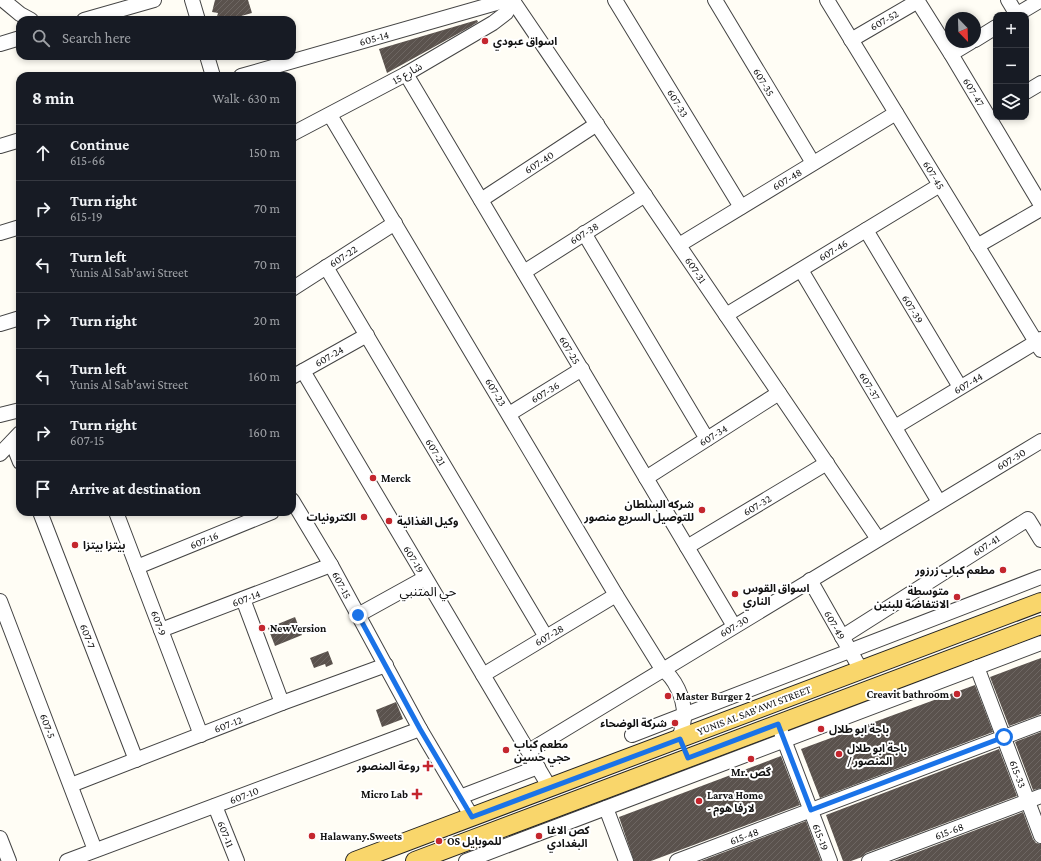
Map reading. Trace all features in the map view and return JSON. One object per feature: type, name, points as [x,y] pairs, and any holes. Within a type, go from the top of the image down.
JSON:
[{"type":"main road","name":"YUNIS AL SAB'AWI STREET","points":[[355,861],[1041,602]]},
{"type":"main road","name":"YUNIS AL SAB'AWI STREET","points":[[415,861],[688,758],[781,732],[1041,625]]},
{"type":"main road","points":[[680,739],[688,758]]},
{"type":"street","points":[[3,0],[24,16]]},
{"type":"street","points":[[98,16],[154,0]]},
{"type":"street","points":[[192,0],[197,16]]},
{"type":"street","name":"شارع 15","points":[[296,132],[406,74],[493,23],[506,13],[511,0]]},
{"type":"street","name":"605-14","points":[[255,72],[511,0]]},
{"type":"street","name":"607-31","points":[[511,0],[597,124],[878,539]]},
{"type":"street","name":"607-33","points":[[615,0],[741,207]]},
{"type":"street","name":"607-35","points":[[715,0],[813,163]]},
{"type":"street","name":"607-45","points":[[827,0],[977,246],[1039,343]]},
{"type":"street","points":[[1008,0],[1015,12]]},
{"type":"street","points":[[1022,12],[1040,0]]},
{"type":"street","name":"607-52","points":[[851,40],[917,1]]},
{"type":"street","name":"607-47","points":[[917,1],[951,54],[992,113],[1041,205]]},
{"type":"street","points":[[981,36],[993,29]]},
{"type":"street","points":[[0,44],[16,39]]},
{"type":"street","points":[[951,54],[961,48]]},
{"type":"street","points":[[209,60],[212,72]]},
{"type":"street","name":"607-25","points":[[406,74],[734,626]]},
{"type":"street","points":[[1029,90],[1041,83]]},
{"type":"street","name":"607-48","points":[[678,245],[896,113]]},
{"type":"street","name":"607-23","points":[[330,115],[616,595],[662,669],[669,674],[674,682],[683,703],[684,715]]},
{"type":"street","name":"607-40","points":[[481,200],[597,124]]},
{"type":"street","points":[[0,146],[16,141]]},
{"type":"street","name":"607-46","points":[[726,315],[940,185]]},
{"type":"street","name":"607-38","points":[[524,272],[645,195]]},
{"type":"street","points":[[977,246],[1041,209]]},
{"type":"street","name":"607-22","points":[[296,286],[395,223]]},
{"type":"street","points":[[0,232],[16,228]]},
{"type":"street","name":"607-39","points":[[866,230],[960,387]]},
{"type":"street","points":[[584,233],[707,439]]},
{"type":"street","name":"607-21","points":[[326,267],[546,637]]},
{"type":"street","name":"607-37","points":[[801,270],[939,502]]},
{"type":"street","points":[[0,324],[16,319]]},
{"type":"street","name":"607-24","points":[[297,374],[367,335]]},
{"type":"street","name":"607-44","points":[[894,427],[960,387],[1039,343]]},
{"type":"street","name":"607-36","points":[[509,414],[582,369]]},
{"type":"street","name":"607-19","points":[[297,374],[426,578],[529,750],[550,788]]},
{"type":"street","name":"607-34","points":[[646,478],[779,393]]},
{"type":"street","points":[[0,415],[16,411]]},
{"type":"street","points":[[0,454],[16,438]]},
{"type":"street","name":"607-30","points":[[529,750],[1041,441]]},
{"type":"street","name":"607-32","points":[[687,548],[827,463]]},
{"type":"street","name":"607-15","points":[[296,507],[331,565],[420,729],[472,817]]},
{"type":"street","name":"607-7","points":[[42,516],[136,760]]},
{"type":"street","name":"607-9","points":[[118,516],[201,735]]},
{"type":"street","name":"607-16","points":[[137,567],[262,516]]},
{"type":"street","name":"607-41","points":[[842,637],[1028,518],[1041,540]]},
{"type":"street","name":"607-14","points":[[161,630],[331,565]]},
{"type":"street","points":[[632,735],[1041,577]]},
{"type":"street","points":[[358,615],[426,578]]},
{"type":"street","name":"607-49","points":[[810,580],[861,670]]},
{"type":"street","name":"607-28","points":[[483,675],[616,595]]},
{"type":"street","points":[[243,599],[282,703]]},
{"type":"street","name":"607-5","points":[[0,602],[5,629],[71,785],[96,850]]},
{"type":"street","points":[[466,861],[606,808],[781,732],[977,667],[1041,643]]},
{"type":"street","name":"607-12","points":[[71,785],[282,703],[386,666]]},
{"type":"street","name":"615-33","points":[[977,667],[1004,737],[1034,798],[1041,836]]},
{"type":"street","points":[[680,739],[684,715]]},
{"type":"street","name":"615-48","points":[[677,861],[1041,723]]},
{"type":"street","name":"607-10","points":[[67,861],[420,729]]},
{"type":"street","name":"615-19","points":[[781,732],[830,861]]},
{"type":"street","points":[[460,797],[538,766]]},
{"type":"street","name":"615-68","points":[[869,861],[1034,798]]},
{"type":"street","name":"607-11","points":[[215,806],[237,861]]},
{"type":"street","points":[[606,808],[626,861]]},
{"type":"street","points":[[0,838],[8,861]]},
{"type":"building","points":[[215,0],[248,0],[252,13],[241,16],[217,16],[218,13],[212,12]]},
{"type":"building","points":[[477,20],[478,22],[470,27],[387,73],[379,49]]},
{"type":"building","points":[[295,617],[302,635],[275,646],[268,628]]},
{"type":"building","points":[[328,651],[333,664],[326,667],[325,664],[314,668],[310,658]]},
{"type":"building","points":[[1041,658],[1041,714],[1009,726],[990,677]]},
{"type":"building","points":[[975,685],[993,732],[820,798],[801,749]]},
{"type":"building","points":[[396,702],[403,719],[382,727],[376,710]]},
{"type":"building","points":[[1041,732],[1041,788],[1033,790],[1015,742]]},
{"type":"building","points":[[999,749],[1017,796],[866,853],[862,857],[851,861],[843,861],[826,815]]},
{"type":"building","points":[[781,756],[800,805],[651,861],[634,861],[619,817]]},
{"type":"building","points":[[1023,812],[1033,839],[1036,843],[1041,844],[1041,861],[894,861]]},
{"type":"building","points":[[806,821],[821,861],[701,861]]},
{"type":"place","name":"اسواق عبودي","points":[[485,41]]},
{"type":"place","name":"Merck","points":[[373,478]]},
{"type":"place","name":"شركه السلطان للتوصيل السريع منصور","points":[[702,510]]},
{"type":"place","name":"الكترونيات","points":[[364,517]]},
{"type":"place","name":"وكيل الغذائية","points":[[389,521]]},
{"type":"place","name":"بيتزا بيتزا","points":[[75,545]]},
{"type":"place","name":"مطعم كباب زرزور","points":[[1003,570]]},
{"type":"place","name":"اسواق القوس الناري","points":[[735,594]]},
{"type":"place","name":"متوسطة الانتفاضة للبنين","points":[[957,597]]},
{"type":"place","name":"NewVersion","points":[[262,628]]},
{"type":"place","name":"Creavit bathroom","points":[[957,694]]},
{"type":"place","name":"Master Burger 2","points":[[668,696]]},
{"type":"place","name":"شركة الوضحاء","points":[[675,723]]},
{"type":"place","name":"باجة ابو طلال","points":[[821,729]]},
{"type":"place","name":"مطعم كباب حجي حسين","points":[[506,750]]},
{"type":"place","name":"باجة ابو طلال / المنصور","points":[[839,754]]},
{"type":"place","name":"Mr. گص","points":[[751,759]]},
{"type":"place","name":"روعة المنصور","points":[[428,766]]},
{"type":"place","name":"Micro Lab","points":[[417,794]]},
{"type":"place","name":"Larva Home - لارفا هوم","points":[[699,801]]},
{"type":"place","name":"Halawany.Sweets","points":[[312,836]]},
{"type":"place","name":"كص الاغا البغدادي","points":[[539,836]]},
{"type":"place","name":"OS للموبايل","points":[[439,841]]},
{"type":"district","name":"حي المتنبي","points":[[428,591]]},
{"type":"route","points":[[358,615],[420,729],[472,817],[680,739],[688,758],[778,724],[811,810],[1004,737]]}]
